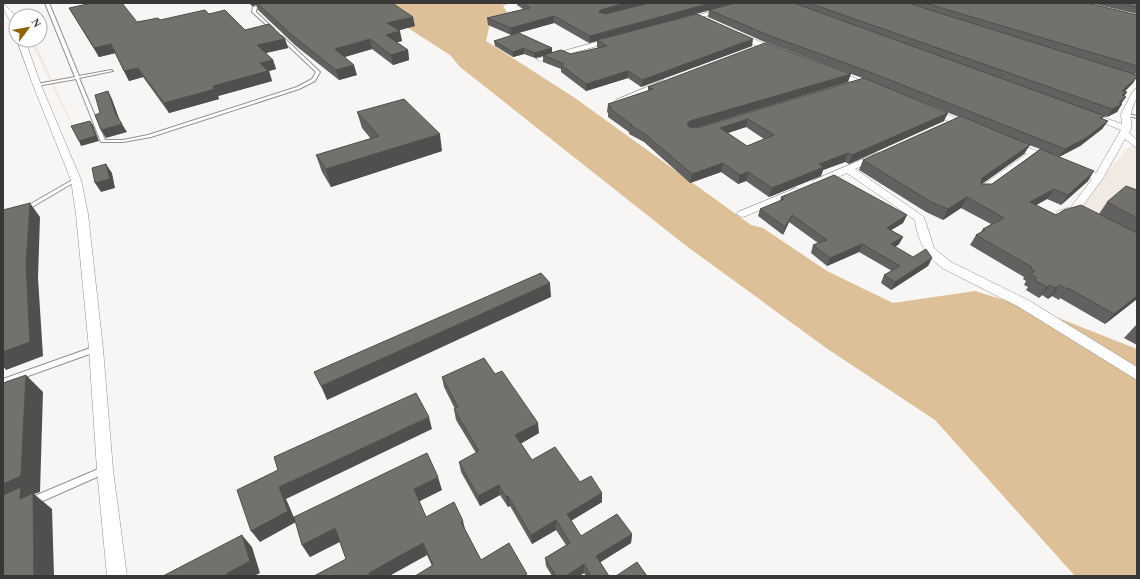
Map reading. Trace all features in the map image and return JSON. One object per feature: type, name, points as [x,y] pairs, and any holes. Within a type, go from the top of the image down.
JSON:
[{"type":"street","points":[[675,23],[749,3]]},
{"type":"street","points":[[697,17],[710,23]]},
{"type":"street","points":[[730,32],[786,54]]},
{"type":"street","points":[[540,59],[622,37]]},
{"type":"street","points":[[749,52],[763,46]]},
{"type":"street","points":[[24,48],[37,85],[76,180],[82,214],[96,349],[105,470],[117,576]]},
{"type":"street","points":[[823,68],[882,91]]},
{"type":"street","points":[[620,100],[670,81]]},
{"type":"street","points":[[846,86],[861,82]]},
{"type":"street","points":[[1055,216],[1075,209],[1098,178],[1126,131],[1126,114],[1136,95]]},
{"type":"street","points":[[926,109],[977,130]]},
{"type":"street","points":[[1082,113],[1126,131],[1137,145]]},
{"type":"street","points":[[941,128],[955,121]]},
{"type":"street","points":[[998,139],[1055,161]]},
{"type":"street","points":[[742,214],[884,153]]},
{"type":"street","points":[[982,191],[1034,153]]},
{"type":"street","points":[[1070,167],[1098,178]]},
{"type":"street","points":[[848,169],[920,219],[924,236],[932,254],[953,269],[1008,295],[1137,374]]},
{"type":"street","points":[[1075,209],[1089,216]]},
{"type":"lane","points":[[48,3],[103,141],[123,141],[149,136],[298,88],[314,80],[318,72],[254,12],[254,8],[271,3]]},
{"type":"lane","points":[[37,85],[111,71]]},
{"type":"lane","points":[[1126,114],[1137,117]]},
{"type":"lane","points":[[20,212],[76,180]]},
{"type":"lane","points":[[3,382],[96,349]]},
{"type":"lane","points":[[25,504],[105,470]]},
{"type":"shaded area","points":[[369,3],[510,3],[503,6],[509,15],[490,23],[486,41],[575,98],[751,225],[763,228],[827,271],[893,303],[975,291],[1043,312],[1137,349],[1137,576],[1075,576],[935,420],[829,350],[685,245],[460,67],[450,55]]},
{"type":"shaded area","points":[[34,48],[38,48],[89,161]]},
{"type":"shaded area","points":[[1136,144],[1137,246],[1073,212],[1128,148]]},
{"type":"building","points":[[92,3],[122,3],[137,22],[158,18],[160,20],[205,10],[209,14],[225,10],[245,30],[269,24],[285,39],[257,45],[273,60],[260,63],[268,71],[213,86],[215,89],[164,103],[138,68],[124,71],[111,44],[94,48],[69,8]]},
{"type":"building","points":[[257,3],[392,3],[413,17],[387,23],[400,31],[386,35],[408,50],[391,55],[370,39],[335,49],[354,65],[336,70],[293,36]]},
{"type":"building","points":[[524,3],[626,3],[600,10],[599,12],[605,14],[649,3],[711,3],[590,36],[554,16],[511,28],[487,18],[530,8]]},
{"type":"building","points":[[735,3],[794,3],[1105,116],[1100,118],[1108,121],[1086,138],[1065,149],[867,71],[768,35],[709,10]]},
{"type":"building","points":[[809,3],[908,3],[1137,75],[1137,77],[1122,91],[1127,92],[1122,95],[1126,97],[1119,102],[1122,104],[1112,109]]},
{"type":"building","points":[[925,3],[1087,3],[1137,15],[1137,66]]},
{"type":"building","points":[[1122,3],[1137,3],[1137,7]]},
{"type":"building","points":[[697,14],[753,39],[642,80],[628,71],[586,84],[561,65],[564,64],[543,55],[561,50],[571,54],[607,46],[597,40]]},
{"type":"building","points":[[519,33],[552,48],[534,53],[524,48],[513,52],[494,41]]},
{"type":"building","points":[[765,43],[851,74],[690,121],[687,124],[689,127],[697,128],[864,78],[948,113],[852,155],[848,153],[819,164],[824,167],[772,188],[748,172],[740,175],[723,163],[692,174],[645,134],[630,125],[632,125],[609,108],[611,107],[608,104],[653,89],[648,87]],"holes":[[[748,119],[774,135],[747,146],[720,128]]]},
{"type":"building","points":[[108,91],[115,113],[122,124],[101,130],[95,115],[100,113],[95,95]]},
{"type":"building","points":[[404,99],[440,134],[326,169],[316,155],[379,136],[357,112]]},
{"type":"building","points":[[961,116],[1030,145],[982,178],[981,184],[992,184],[1041,149],[1094,171],[1068,195],[1054,189],[1030,202],[1056,215],[1064,210],[1081,205],[1137,233],[1137,296],[1114,314],[1068,288],[1067,289],[1060,285],[1056,288],[1050,285],[1047,287],[1034,280],[1037,278],[1031,274],[1035,271],[1030,268],[1032,267],[976,235],[985,230],[983,229],[1004,218],[967,197],[948,209],[931,202],[863,160]]},
{"type":"building","points":[[90,121],[96,136],[79,141],[71,126]]},
{"type":"building","points":[[106,164],[110,179],[95,183],[92,168]]},
{"type":"building","points":[[834,175],[907,215],[887,228],[903,237],[891,244],[913,257],[926,249],[932,258],[895,282],[884,275],[900,266],[862,244],[830,258],[813,245],[827,240],[792,215],[785,227],[760,209],[784,199],[781,197]]},
{"type":"building","points":[[1126,186],[1137,190],[1137,218],[1107,202]]},
{"type":"building","points":[[30,203],[26,264],[30,342],[3,352],[3,210]]},
{"type":"building","points":[[541,273],[550,283],[321,386],[314,372]]},
{"type":"building","points":[[484,358],[495,374],[502,371],[538,423],[515,435],[532,460],[555,447],[580,482],[591,476],[602,493],[567,514],[581,536],[617,514],[632,534],[596,556],[609,576],[591,576],[584,564],[566,576],[556,576],[545,558],[570,543],[556,520],[531,535],[508,496],[506,497],[499,485],[478,496],[459,462],[479,451],[454,409],[458,407],[442,377]]},
{"type":"building","points":[[26,375],[21,476],[3,484],[3,383]]},
{"type":"building","points":[[416,393],[429,417],[279,487],[288,511],[251,531],[237,490],[278,470],[274,457]]},
{"type":"building","points":[[427,453],[438,477],[414,489],[426,517],[454,502],[463,521],[461,522],[481,560],[509,543],[527,574],[524,576],[415,576],[433,565],[423,543],[369,573],[370,576],[314,576],[346,559],[335,528],[302,545],[294,517]]},
{"type":"building","points":[[21,487],[20,499],[33,493],[34,576],[3,576],[3,495]]},
{"type":"building","points":[[242,535],[250,561],[226,574],[227,576],[163,576]]},
{"type":"building","points":[[637,562],[647,576],[616,576]]}]
